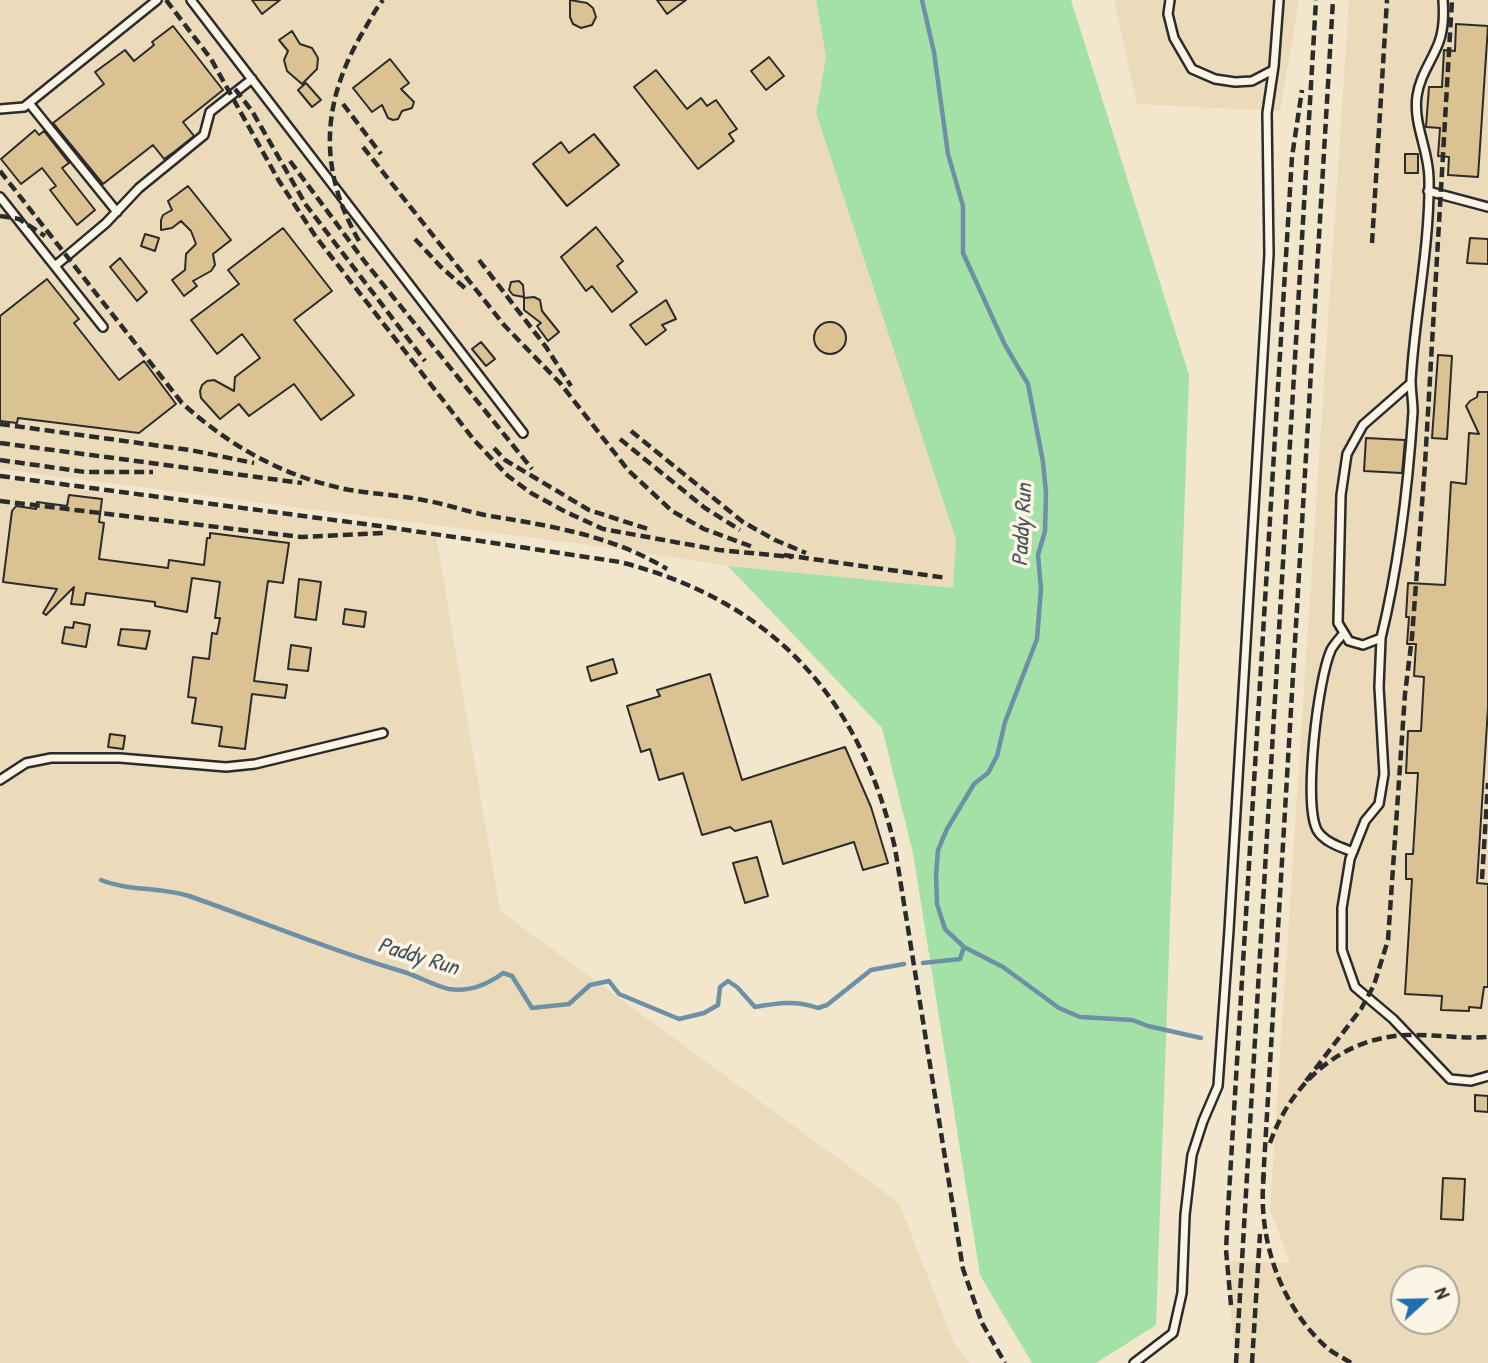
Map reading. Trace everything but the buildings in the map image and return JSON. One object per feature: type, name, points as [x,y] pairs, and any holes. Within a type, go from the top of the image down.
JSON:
[{"type":"lane","points":[[0,109],[24,107],[157,0]]},
{"type":"lane","points":[[191,0],[523,433]]},
{"type":"lane","points":[[1170,0],[1168,13],[1174,38],[1192,69],[1215,79],[1235,82],[1252,81],[1273,70]]},
{"type":"lane","points":[[1134,1363],[1173,1333],[1182,1293],[1185,1215],[1192,1155],[1218,1086],[1269,254],[1267,113],[1279,0]]},
{"type":"lane","points":[[1443,0],[1444,16],[1439,42],[1424,71],[1417,96],[1418,130],[1427,154],[1428,191],[1411,383],[1413,408],[1405,514],[1381,638],[1379,687],[1384,774],[1379,804],[1365,821],[1353,852],[1342,908],[1342,950],[1356,987],[1392,1019],[1450,1079],[1471,1081],[1488,1076]]},
{"type":"lane","points":[[55,266],[117,212],[139,188],[204,135],[210,112],[252,79]]},
{"type":"lane","points":[[29,103],[117,212]]},
{"type":"lane","points":[[1428,191],[1488,207]]},
{"type":"lane","points":[[0,197],[103,327]]},
{"type":"lane","points":[[1381,638],[1363,645],[1349,641],[1338,623],[1341,495],[1347,454],[1363,425],[1411,383]]},
{"type":"lane","points":[[1344,632],[1331,650],[1314,724],[1312,810],[1318,831],[1333,844],[1353,852]]},
{"type":"lane","points":[[0,780],[20,765],[51,758],[120,758],[226,768],[256,764],[383,733]]},
{"type":"shaded area","points":[[0,0],[816,0],[826,57],[816,113],[956,540],[953,589],[728,566],[620,549],[0,469]]},
{"type":"shaded area","points":[[1114,0],[1299,0],[1280,111],[1137,104]]},
{"type":"shaded area","points":[[1349,0],[1488,0],[1488,1363],[1235,1363],[1227,1261],[1290,1263],[1270,1210]]},
{"type":"shaded area","points":[[0,479],[436,536],[500,911],[899,1203],[954,1343],[970,1363],[0,1363]]},
{"type":"green space","points":[[816,0],[1071,0],[1189,375],[1156,1325],[1096,1363],[1032,1363],[980,1275],[913,853],[882,728],[728,566],[953,588],[956,540],[816,113],[826,57]]},
{"type":"waterway","name":"Paddy Run","points":[[922,0],[934,52],[948,154],[963,206],[963,253],[1005,345],[1028,384],[1046,493],[1045,531],[1038,555],[1041,589],[1037,639],[1005,722],[997,756],[988,773],[974,784],[947,829],[938,850],[937,904],[945,929],[964,947],[960,959],[923,963]]},
{"type":"waterway","name":"Paddy Run","points":[[101,880],[122,886],[189,896],[449,989],[477,987],[503,973],[512,976],[532,1008],[569,1004],[590,985],[609,981],[619,994],[679,1019],[704,1013],[718,1005],[720,987],[728,981],[755,1007],[794,1003],[818,1008],[827,1005],[871,970],[904,964]]},
{"type":"waterway","points":[[964,947],[1003,967],[1059,1008],[1080,1017],[1132,1020],[1201,1038]]},
{"type":"railway","points":[[166,0],[211,59],[279,181],[316,237],[474,440],[508,476],[531,493],[603,529],[719,550],[792,557]]},
{"type":"railway","points":[[359,241],[346,215],[331,164],[332,113],[347,63],[383,0]]},
{"type":"railway","points":[[1236,1363],[1316,0]]},
{"type":"railway","points":[[1263,1182],[1333,0]]},
{"type":"railway","points":[[1372,243],[1387,0]]},
{"type":"railway","points":[[1306,1081],[1361,1009],[1374,985],[1388,940],[1405,694],[1425,464],[1452,0]]},
{"type":"railway","points":[[235,89],[252,111],[306,205],[425,361]]},
{"type":"railway","points":[[1231,1305],[1226,1250],[1228,1210],[1292,157],[1302,90]]},
{"type":"railway","points":[[343,104],[381,154]]},
{"type":"railway","points":[[363,147],[504,325],[560,383],[628,470],[672,511],[704,529],[753,547]]},
{"type":"railway","points":[[290,161],[365,262],[532,469]]},
{"type":"railway","points":[[0,171],[182,403],[239,446],[281,468],[326,484],[423,500],[582,534],[625,548],[667,569]]},
{"type":"railway","points":[[0,216],[19,219],[45,236]]},
{"type":"railway","points":[[415,239],[466,289]]},
{"type":"railway","points":[[479,260],[546,347],[571,386]]},
{"type":"railway","points":[[0,424],[190,450],[254,463]]},
{"type":"railway","points":[[631,431],[743,522],[806,553]]},
{"type":"railway","points":[[620,439],[705,508],[740,530]]},
{"type":"railway","points":[[0,443],[302,483]]},
{"type":"railway","points":[[494,448],[505,460],[589,510],[651,530]]},
{"type":"railway","points":[[0,460],[85,472],[153,472]]},
{"type":"railway","points":[[0,476],[387,527],[620,562],[674,579],[722,602],[765,630],[801,663],[833,701],[859,745],[879,794],[895,848],[963,1269],[982,1323],[1005,1363]]},
{"type":"railway","points":[[0,501],[301,537],[383,533]]},
{"type":"railway","points":[[784,555],[947,578]]},
{"type":"railway","points":[[1482,879],[1488,783]]},
{"type":"railway","points":[[1270,1143],[1279,1121],[1305,1083],[1340,1055],[1360,1045],[1382,1038],[1406,1035],[1488,1037]]},
{"type":"railway","points":[[1264,1174],[1264,1221],[1274,1267],[1283,1289],[1308,1328],[1327,1348],[1351,1363]]},
{"type":"railway","points":[[1252,1363],[1260,1234]]}]
